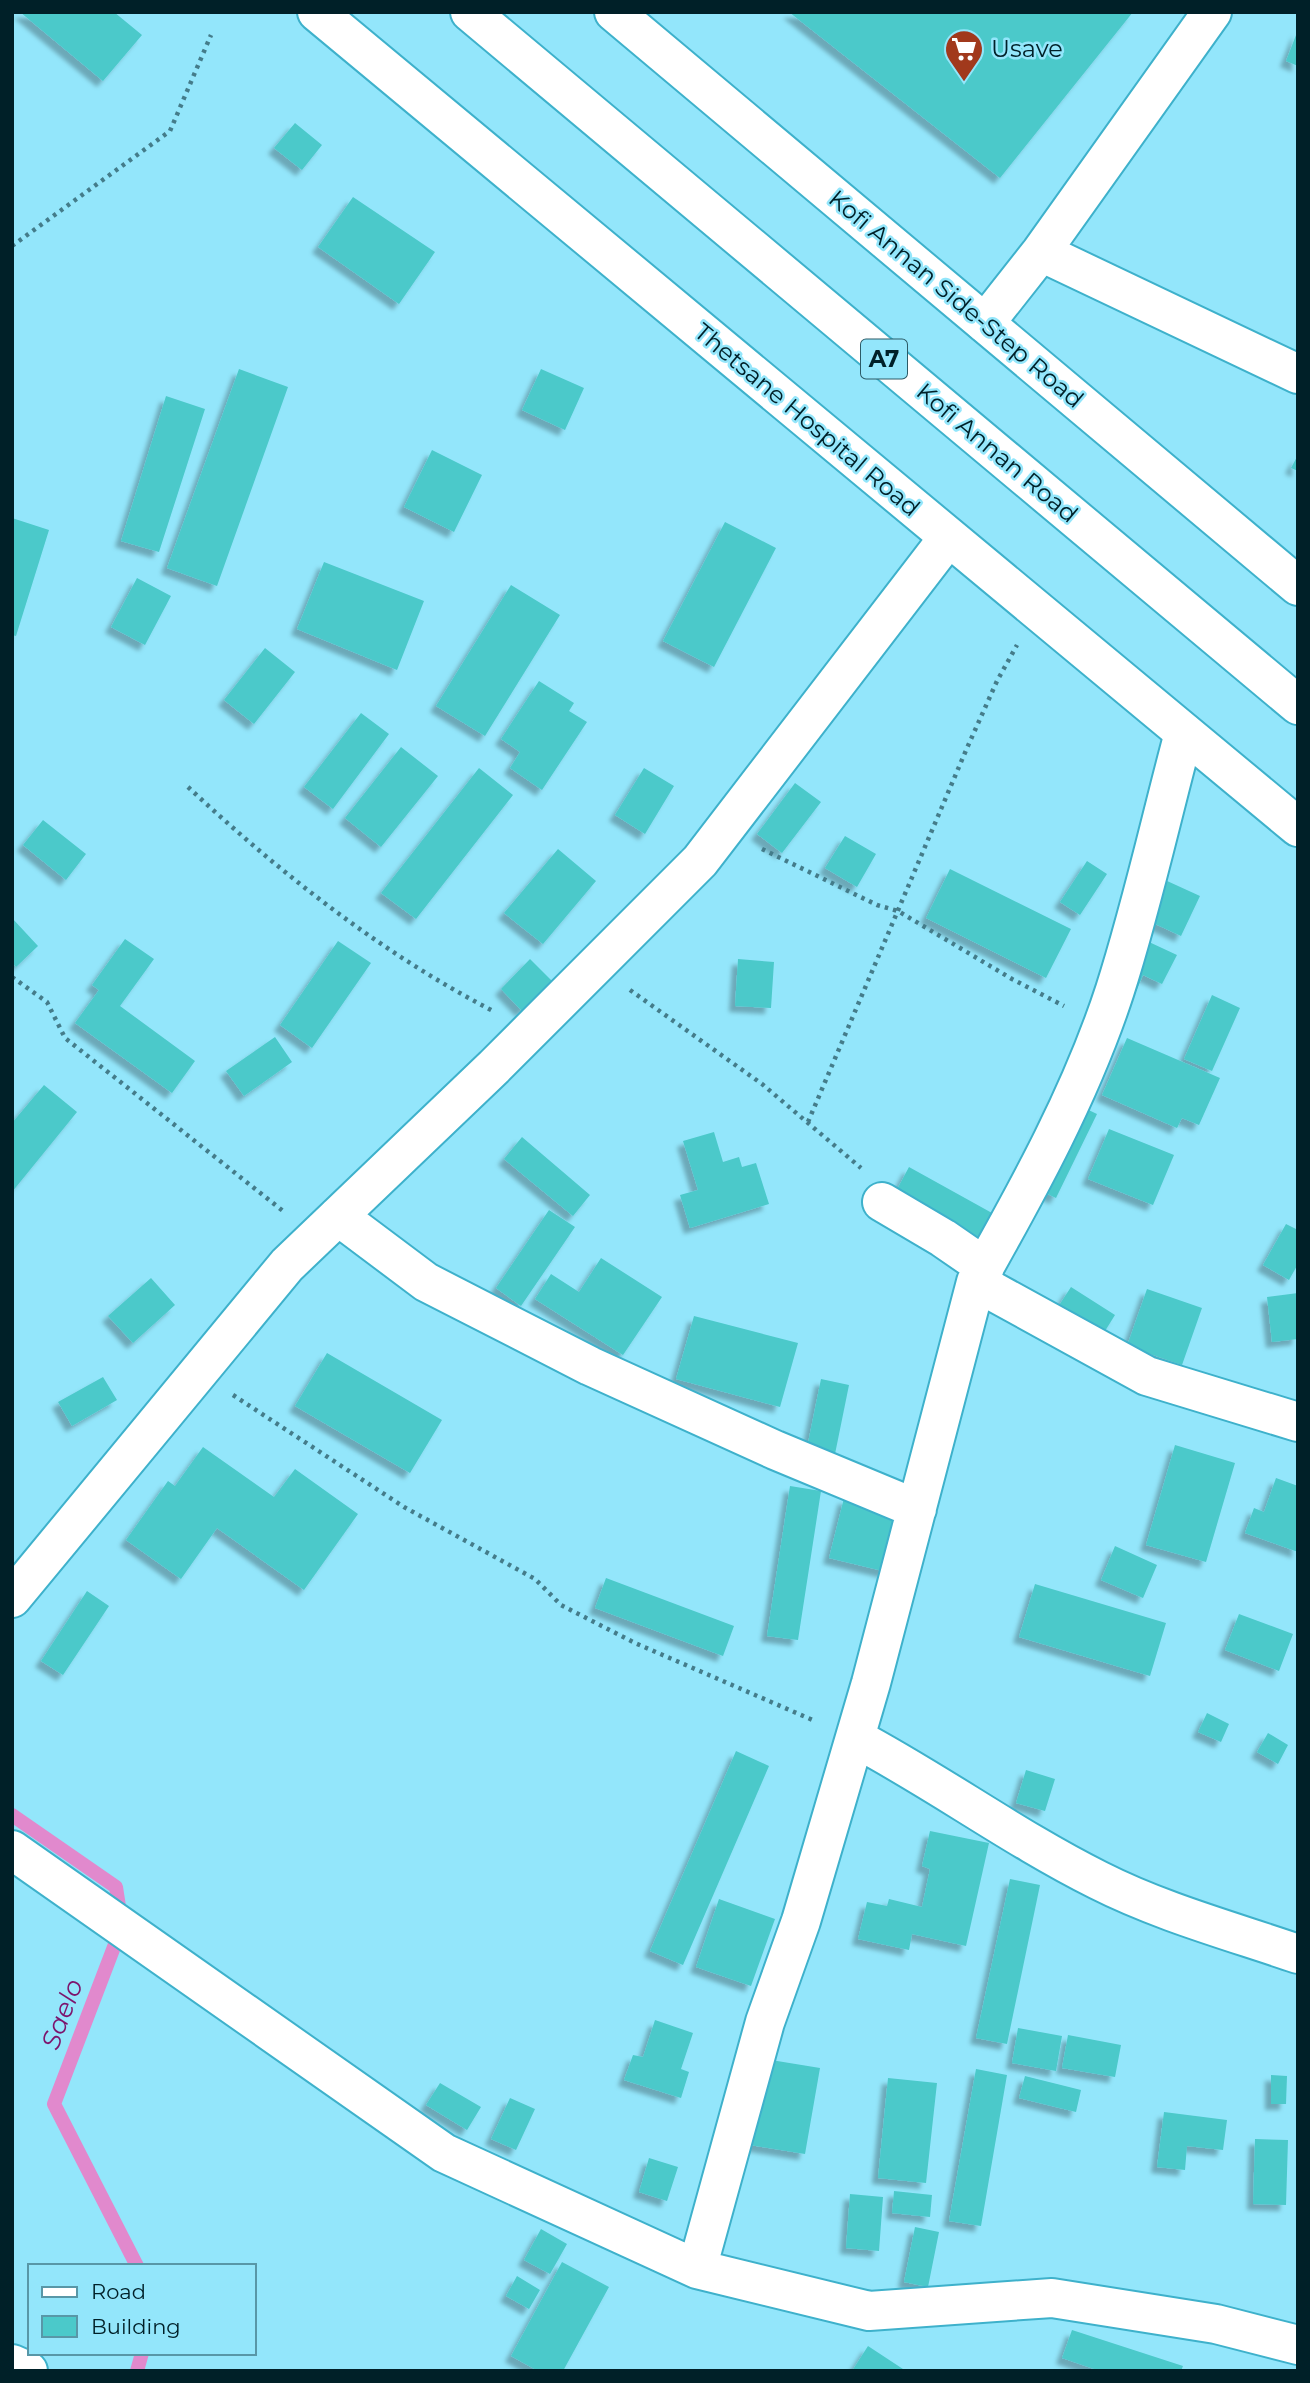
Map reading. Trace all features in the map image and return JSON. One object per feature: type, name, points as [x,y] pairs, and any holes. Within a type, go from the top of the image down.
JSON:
[{"type":"street","name":"Thetsane Hospital Road","points":[[317,12],[1298,827]]},
{"type":"street","name":"Kofi Annan Road","points":[[470,12],[1298,705]]},
{"type":"street","name":"Kofi Annan Side-Step Road","points":[[614,12],[1298,586]]},
{"type":"street","points":[[985,323],[1041,252],[1212,12]]},
{"type":"street","points":[[1041,252],[1298,373]]},
{"type":"street","points":[[12,1598],[287,1265],[531,1030],[700,861],[948,538]]},
{"type":"street","points":[[697,2269],[765,2022],[801,1921],[855,1738],[981,1274],[1014,1218],[1080,1080],[1115,990],[1184,733]]},
{"type":"street","points":[[882,1202],[943,1238],[981,1274],[1147,1376],[1298,1422]]},
{"type":"street","points":[[327,1227],[426,1282],[590,1366],[775,1450],[917,1509]]},
{"type":"street","points":[[855,1738],[919,1772],[1098,1880],[1157,1906],[1298,1954]]},
{"type":"street","points":[[12,1850],[444,2153],[697,2269],[869,2311],[1052,2298],[1216,2324],[1298,2345]]},
{"type":"street","points":[[12,2364],[28,2371]]},
{"type":"path","points":[[12,246],[170,131],[211,35]]},
{"type":"path","points":[[808,1122],[997,681],[1037,611]]},
{"type":"path","points":[[188,787],[232,828],[382,946],[456,992],[531,1030]]},
{"type":"path","points":[[723,831],[877,905],[898,911],[1012,979],[1101,1025]]},
{"type":"path","points":[[594,967],[673,1017],[808,1122],[875,1181],[883,1191],[882,1202]]},
{"type":"path","points":[[12,977],[47,1002],[65,1038],[327,1227]]},
{"type":"path","points":[[198,1374],[404,1507],[535,1579],[561,1605],[635,1643],[855,1738]]},
{"type":"building","points":[[20,12],[114,12],[142,35],[103,81]]},
{"type":"building","points":[[789,12],[1133,12],[1000,178]]},
{"type":"building","points":[[1298,30],[1298,66],[1286,61]]},
{"type":"building","points":[[295,123],[322,145],[302,170],[274,148]]},
{"type":"building","points":[[353,197],[435,252],[399,304],[318,247]]},
{"type":"building","points":[[239,369],[288,387],[217,586],[167,568]]},
{"type":"building","points":[[541,369],[584,388],[565,430],[522,410]]},
{"type":"building","points":[[166,396],[205,409],[159,552],[121,541]]},
{"type":"building","points":[[432,450],[482,475],[454,532],[404,507]]},
{"type":"building","points":[[1298,455],[1298,471],[1291,468]]},
{"type":"building","points":[[12,518],[49,530],[16,636],[12,635]]},
{"type":"building","points":[[725,522],[776,548],[714,667],[663,641]]},
{"type":"building","points":[[324,562],[424,601],[397,670],[297,629]]},
{"type":"building","points":[[137,578],[171,596],[145,645],[111,627]]},
{"type":"building","points":[[511,585],[560,615],[485,736],[436,706]]},
{"type":"building","points":[[265,648],[295,672],[254,724],[224,700]]},
{"type":"building","points":[[539,681],[574,703],[569,711],[587,722],[542,790],[510,768],[520,752],[501,739]]},
{"type":"building","points":[[361,713],[389,734],[333,809],[304,787]]},
{"type":"building","points":[[401,747],[438,776],[381,847],[345,818]]},
{"type":"building","points":[[479,768],[513,795],[416,919],[381,893]]},
{"type":"building","points":[[644,768],[674,786],[645,834],[615,815]]},
{"type":"building","points":[[795,783],[821,802],[782,853],[757,834]]},
{"type":"building","points":[[43,820],[86,854],[66,880],[23,845]]},
{"type":"building","points":[[845,836],[876,854],[857,887],[825,868]]},
{"type":"building","points":[[558,849],[596,881],[543,944],[504,913]]},
{"type":"building","points":[[1087,861],[1107,874],[1080,915],[1060,902]]},
{"type":"building","points":[[950,869],[1071,929],[1046,978],[926,918]]},
{"type":"building","points":[[1154,875],[1200,896],[1181,936],[1136,915]]},
{"type":"building","points":[[12,918],[38,946],[16,967],[12,962]]},
{"type":"building","points":[[1134,935],[1177,955],[1162,984],[1143,975],[1091,1098]]},
{"type":"building","points":[[125,939],[154,959],[120,1006],[195,1061],[172,1093],[75,1023],[99,990],[92,985]]},
{"type":"building","points":[[338,941],[371,963],[312,1048],[280,1025]]},
{"type":"building","points":[[530,959],[552,981],[522,1011],[501,989]]},
{"type":"building","points":[[738,959],[774,962],[771,1008],[735,1006]]},
{"type":"building","points":[[1212,995],[1240,1008],[1212,1071],[1184,1059]]},
{"type":"building","points":[[275,1037],[292,1062],[244,1096],[226,1071]]},
{"type":"building","points":[[1127,1038],[1220,1078],[1199,1125],[1182,1118],[1177,1128],[1102,1095]]},
{"type":"building","points":[[44,1085],[77,1112],[12,1192],[12,1123]]},
{"type":"building","points":[[1057,1095],[1097,1114],[1056,1198],[1016,1179]]},
{"type":"building","points":[[1109,1129],[1174,1155],[1153,1205],[1088,1179]]},
{"type":"building","points":[[714,1132],[723,1162],[739,1157],[742,1167],[756,1163],[769,1204],[690,1228],[680,1195],[698,1190],[683,1141]]},
{"type":"building","points":[[522,1137],[590,1195],[573,1216],[504,1159]]},
{"type":"building","points":[[909,1167],[992,1213],[977,1241],[894,1195]]},
{"type":"building","points":[[549,1210],[575,1227],[521,1306],[496,1288]]},
{"type":"building","points":[[1286,1224],[1298,1230],[1298,1264],[1289,1280],[1263,1265]]},
{"type":"building","points":[[601,1258],[662,1297],[623,1355],[535,1299],[551,1274],[579,1292]]},
{"type":"building","points":[[151,1278],[175,1305],[133,1343],[108,1316]]},
{"type":"building","points":[[1071,1287],[1115,1315],[1100,1339],[1056,1310]]},
{"type":"building","points":[[1147,1289],[1202,1308],[1182,1365],[1127,1346]]},
{"type":"building","points":[[1298,1293],[1298,1339],[1272,1342],[1267,1297]]},
{"type":"building","points":[[694,1316],[798,1343],[780,1407],[676,1379]]},
{"type":"building","points":[[327,1353],[442,1420],[410,1473],[295,1406]]},
{"type":"building","points":[[103,1377],[117,1400],[72,1426],[58,1402]]},
{"type":"building","points":[[821,1379],[849,1385],[835,1454],[807,1448]]},
{"type":"building","points":[[1175,1445],[1235,1463],[1206,1562],[1146,1545]]},
{"type":"building","points":[[203,1447],[274,1497],[295,1469],[358,1514],[304,1590],[217,1528],[181,1579],[126,1540],[168,1481],[175,1486]]},
{"type":"building","points":[[1276,1478],[1298,1486],[1298,1552],[1245,1533],[1254,1508],[1264,1512]]},
{"type":"building","points":[[790,1486],[821,1491],[798,1640],[767,1636]]},
{"type":"building","points":[[844,1498],[901,1512],[887,1572],[829,1558]]},
{"type":"building","points":[[1115,1546],[1157,1565],[1143,1598],[1101,1580]]},
{"type":"building","points":[[606,1578],[734,1626],[723,1656],[595,1608]]},
{"type":"building","points":[[1035,1584],[1166,1623],[1150,1676],[1019,1637]]},
{"type":"building","points":[[87,1591],[109,1606],[63,1675],[41,1661]]},
{"type":"building","points":[[1239,1614],[1293,1634],[1279,1671],[1225,1650]]},
{"type":"building","points":[[1207,1713],[1229,1724],[1221,1742],[1198,1732]]},
{"type":"building","points":[[1268,1733],[1288,1745],[1278,1764],[1257,1752]]},
{"type":"building","points":[[736,1751],[769,1766],[683,1965],[650,1951]]},
{"type":"building","points":[[1026,1770],[1055,1779],[1045,1811],[1016,1803]]},
{"type":"building","points":[[930,1831],[989,1843],[966,1946],[912,1934],[909,1950],[858,1939],[867,1902],[887,1906],[889,1899],[922,1907],[930,1869],[922,1866]]},
{"type":"building","points":[[1010,1879],[1040,1885],[1007,2044],[976,2038]]},
{"type":"building","points":[[719,1899],[775,1919],[751,1986],[696,1967]]},
{"type":"building","points":[[655,2020],[693,2033],[681,2069],[689,2072],[681,2098],[624,2080],[633,2055],[643,2057]]},
{"type":"building","points":[[1018,2028],[1062,2036],[1056,2071],[1012,2063]]},
{"type":"building","points":[[1068,2035],[1121,2045],[1115,2077],[1062,2068]]},
{"type":"building","points":[[765,2059],[820,2068],[805,2154],[750,2145]]},
{"type":"building","points":[[976,2069],[1007,2075],[981,2226],[949,2221]]},
{"type":"building","points":[[1271,2075],[1287,2076],[1286,2104],[1271,2104]]},
{"type":"building","points":[[1025,2076],[1081,2090],[1076,2112],[1019,2098]]},
{"type":"building","points":[[888,2078],[937,2083],[926,2183],[878,2178]]},
{"type":"building","points":[[440,2083],[481,2107],[467,2130],[426,2105]]},
{"type":"building","points":[[510,2098],[535,2109],[516,2150],[491,2139]]},
{"type":"building","points":[[1164,2112],[1227,2120],[1223,2150],[1187,2146],[1185,2170],[1157,2167]]},
{"type":"building","points":[[1255,2139],[1288,2140],[1286,2205],[1253,2204]]},
{"type":"building","points":[[649,2158],[678,2167],[667,2201],[639,2192]]},
{"type":"building","points":[[894,2191],[932,2195],[930,2217],[892,2213]]},
{"type":"building","points":[[850,2194],[883,2197],[879,2251],[846,2248]]},
{"type":"building","points":[[915,2227],[939,2232],[928,2287],[904,2282]]},
{"type":"building","points":[[541,2229],[567,2244],[550,2274],[524,2260]]},
{"type":"building","points":[[562,2262],[609,2287],[563,2371],[538,2371],[511,2356]]},
{"type":"building","points":[[517,2276],[540,2290],[529,2309],[506,2296]]},
{"type":"building","points":[[1072,2330],[1183,2366],[1181,2371],[1100,2371],[1062,2358]]},
{"type":"building","points":[[868,2346],[906,2371],[852,2371]]},
{"type":"waterway","name":"Saelo","points":[[12,1815],[116,1887],[122,1926],[54,2104],[136,2264]]},
{"type":"waterway","name":"Saelo","points":[[137,2371],[141,2355]]},
{"type":"place","name":"Usave","points":[[964,83]]}]
